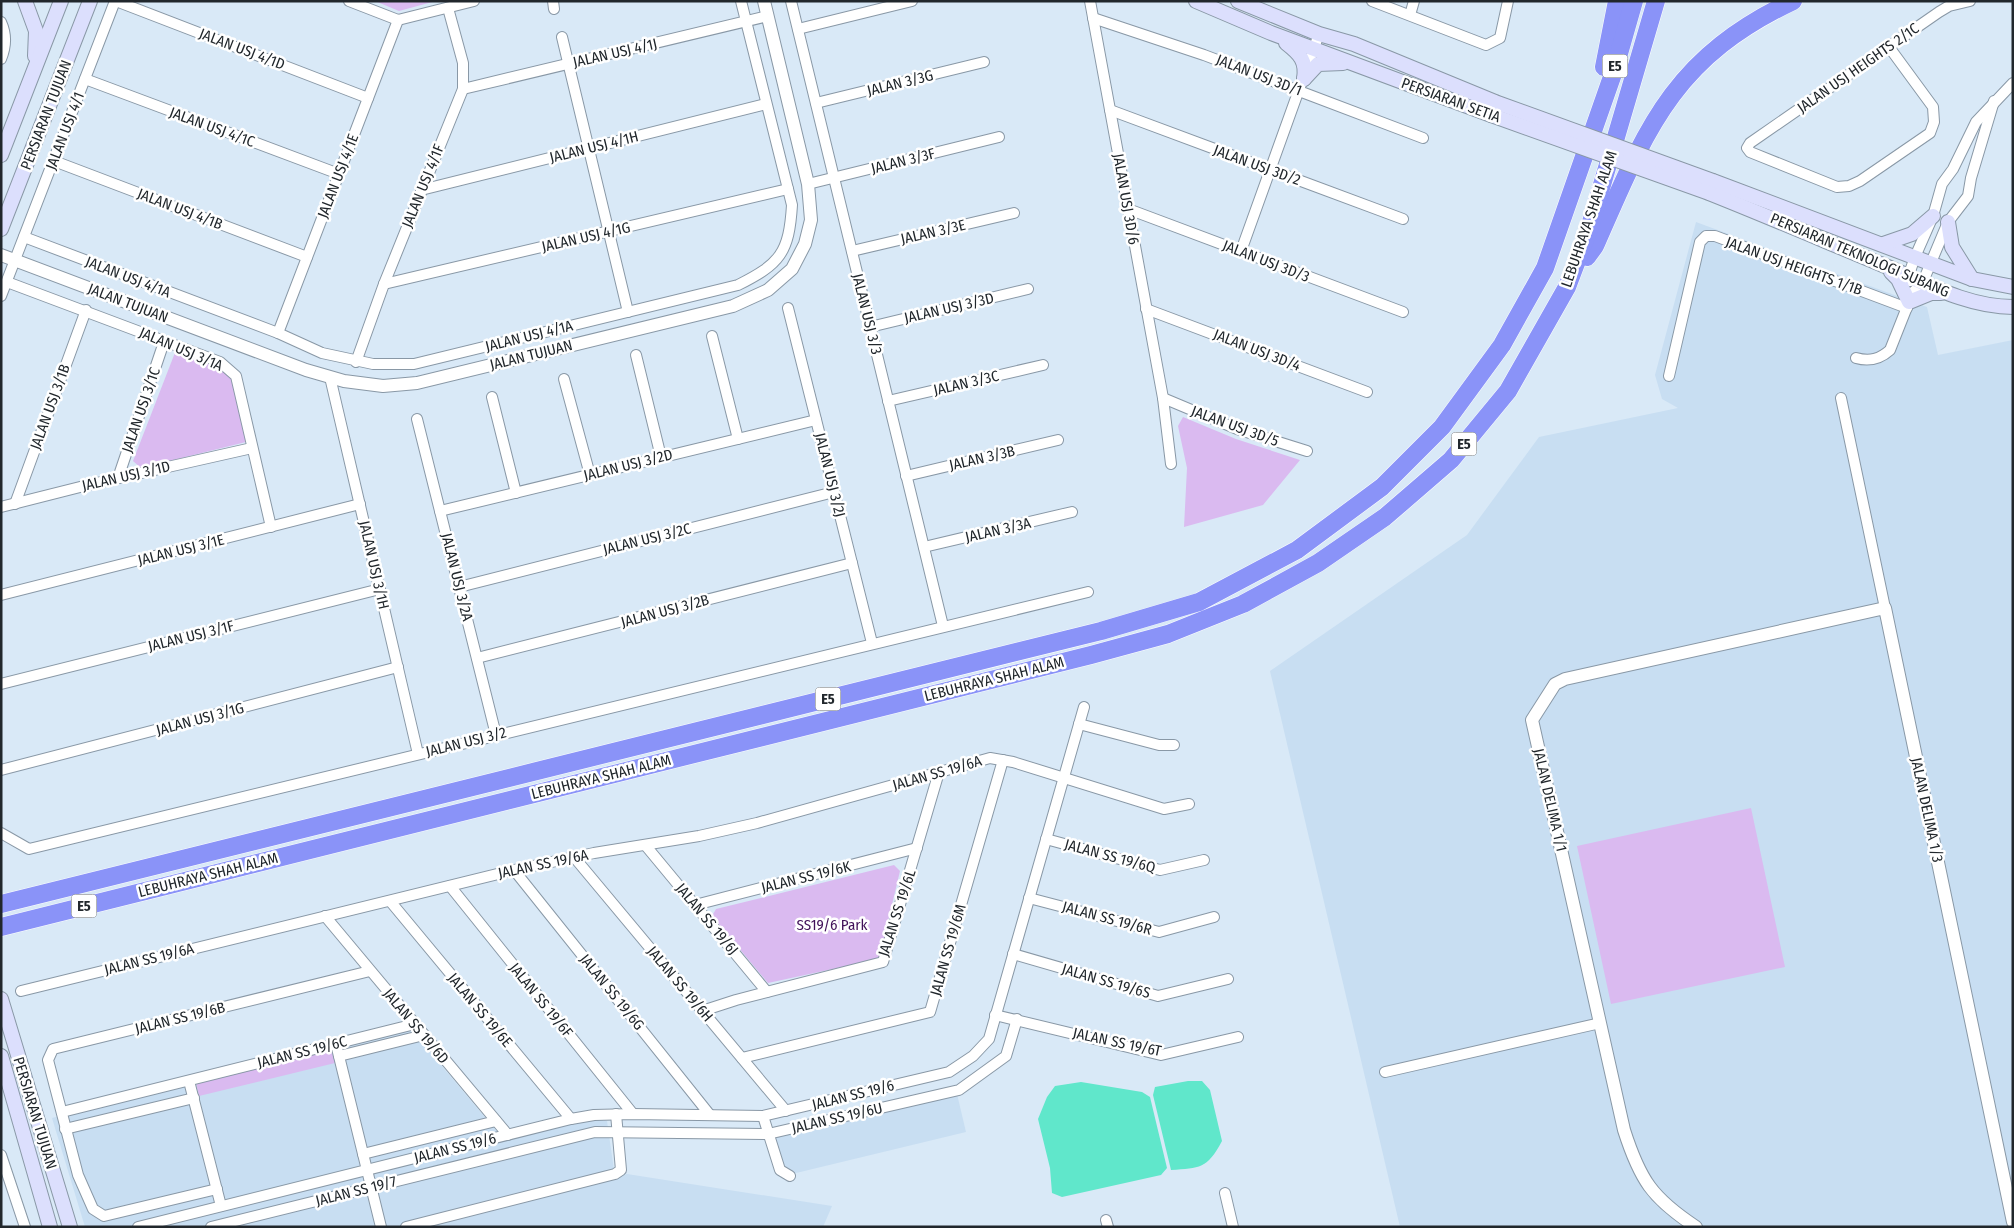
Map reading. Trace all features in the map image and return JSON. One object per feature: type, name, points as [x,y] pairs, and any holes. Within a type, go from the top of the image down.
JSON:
[{"type":"highway","points":[[1594,129],[1617,1]]},
{"type":"highway","name":"LEBUHRAYA SHAH ALAM","points":[[1,904],[1102,631],[1199,602],[1297,550],[1382,487],[1442,426],[1502,345],[1545,268],[1594,129],[1634,1]]},
{"type":"highway","name":"LEBUHRAYA SHAH ALAM","points":[[1,927],[1091,655],[1168,634],[1243,604],[1318,563],[1384,517],[1451,460],[1508,391],[1567,287],[1589,229],[1656,1]]},
{"type":"highway","points":[[1567,287],[1595,246],[1637,150],[1657,114],[1687,74],[1723,41],[1764,15],[1793,1]]},
{"type":"main road","points":[[25,1],[36,31],[34,67]]},
{"type":"main road","name":"PERSIARAN TUJUAN","points":[[1,155],[61,1]]},
{"type":"main road","name":"PERSIARAN TUJUAN","points":[[1,229],[90,1]]},
{"type":"main road","name":"PERSIARAN SETIA","points":[[1196,1],[1315,50],[1493,109],[1711,187]]},
{"type":"main road","name":"PERSIARAN SETIA","points":[[1238,1],[1319,34],[1354,44],[1493,109]]},
{"type":"main road","points":[[1271,33],[1302,57],[1305,64],[1302,85]]},
{"type":"main road","points":[[1302,85],[1318,64],[1349,62]]},
{"type":"main road","name":"PERSIARAN TEKNOLOGI SUBANG","points":[[1711,187],[1883,244],[1972,279],[2013,287]]},
{"type":"main road","name":"PERSIARAN TEKNOLOGI SUBANG","points":[[1711,187],[1908,277],[1913,296],[1949,293],[1980,304],[2013,307]]},
{"type":"main road","points":[[1883,244],[1912,234],[1933,216]]},
{"type":"main road","points":[[1948,222],[1952,247],[1972,279]]},
{"type":"main road","points":[[1885,266],[1913,296],[1949,293]]},
{"type":"main road","name":"PERSIARAN TUJUAN","points":[[1,999],[70,1227]]},
{"type":"main road","name":"PERSIARAN TUJUAN","points":[[1,1056],[50,1227]]},
{"type":"street","name":"JALAN USJ 4/1","points":[[1,296],[116,1]]},
{"type":"street","name":"JALAN USJ 4/1D","points":[[116,1],[368,98]]},
{"type":"street","points":[[349,1],[398,20],[474,1]]},
{"type":"street","name":"JALAN USJ 4/1A","points":[[24,237],[278,332],[322,353],[356,362],[414,364],[738,285],[765,272],[780,256],[790,234],[792,205],[741,1]]},
{"type":"street","name":"JALAN TUJUAN","points":[[1,255],[306,370],[330,377],[383,386],[417,383],[733,306],[768,290],[792,269],[805,244],[811,220],[808,184],[764,1]]},
{"type":"street","name":"JALAN USJ 3/3","points":[[791,1],[943,626]]},
{"type":"street","points":[[798,29],[912,1]]},
{"type":"street","name":"JALAN USJ 3D/6","points":[[1090,1],[1163,398],[1171,464]]},
{"type":"street","points":[[1372,1],[1486,45],[1500,38],[1508,1]]},
{"type":"street","points":[[1410,15],[1414,1]]},
{"type":"street","name":"JALAN USJ HEIGHTS 2/1C","points":[[1889,47],[1932,108],[1934,122],[1930,133],[1868,176],[1849,186],[1837,187],[1750,152],[1747,148],[1750,143],[1889,47],[1949,6],[1970,1]]},
{"type":"street","name":"JALAN USJ 4/1F","points":[[356,362],[384,284],[463,89],[463,63],[448,8]]},
{"type":"street","name":"JALAN USJ 4/1J","points":[[463,89],[768,16]]},
{"type":"street","name":"JALAN USJ 3D/1","points":[[1093,18],[1302,85],[1423,138]]},
{"type":"street","name":"JALAN USJ 4/1E","points":[[278,332],[398,20]]},
{"type":"street","points":[[1,59],[4,51],[3,29]]},
{"type":"street","points":[[1241,251],[1315,50],[1319,34]]},
{"type":"street","points":[[562,37],[628,312]]},
{"type":"street","name":"JALAN 3/3G","points":[[816,103],[984,62]]},
{"type":"street","name":"JALAN USJ 4/1C","points":[[85,79],[339,174]]},
{"type":"street","points":[[1908,277],[1933,216],[1942,184],[1953,169],[1976,122],[2013,83]]},
{"type":"street","points":[[1856,358],[1866,361],[1882,357],[1890,350],[1948,222],[1968,196],[1971,178],[1994,101]]},
{"type":"street","name":"JALAN USJ 4/1H","points":[[421,190],[766,104]]},
{"type":"street","name":"JALAN USJ 3D/2","points":[[1110,110],[1403,219]]},
{"type":"street","name":"JALAN 3/3F","points":[[808,184],[999,137]]},
{"type":"street","name":"JALAN USJ 4/1B","points":[[54,161],[307,257]]},
{"type":"street","name":"JALAN USJ 4/1G","points":[[384,284],[788,189]]},
{"type":"street","name":"JALAN USJ 3D/3","points":[[1128,209],[1403,312]]},
{"type":"street","name":"JALAN 3/3E","points":[[852,252],[1014,213]]},
{"type":"street","name":"JALAN USJ HEIGHTS 1/1B","points":[[1669,376],[1700,242],[1706,236],[1715,236],[1913,296]]},
{"type":"street","name":"JALAN USJ 3/1A","points":[[7,282],[86,310],[164,342],[220,362],[236,376],[271,527]]},
{"type":"street","name":"JALAN USJ 3/3D","points":[[870,327],[1028,289]]},
{"type":"street","name":"JALAN USJ 3/2J","points":[[788,308],[872,643]]},
{"type":"street","name":"JALAN USJ 3D/4","points":[[1146,309],[1366,392]]},
{"type":"street","name":"JALAN USJ 3/1B","points":[[15,504],[86,310]]},
{"type":"street","points":[[712,336],[738,439]]},
{"type":"street","name":"JALAN USJ 3/1C","points":[[118,478],[164,342]]},
{"type":"street","points":[[636,355],[661,457]]},
{"type":"street","name":"JALAN 3/3C","points":[[888,401],[1043,365]]},
{"type":"street","name":"JALAN USJ 3/1H","points":[[330,377],[418,754]]},
{"type":"street","points":[[564,379],[590,475]]},
{"type":"street","points":[[492,397],[516,493]]},
{"type":"street","name":"JALAN USJ 3D/5","points":[[1163,398],[1237,429],[1307,451]]},
{"type":"street","name":"JALAN DELIMA 1/3","points":[[1841,398],[2013,1220]]},
{"type":"street","name":"JALAN USJ 3/2A","points":[[417,419],[496,735]]},
{"type":"street","name":"JALAN USJ 3/2D","points":[[440,511],[816,420]]},
{"type":"street","name":"JALAN 3/3B","points":[[906,476],[1058,440]]},
{"type":"street","name":"JALAN USJ 3/1D","points":[[1,507],[252,448]]},
{"type":"street","name":"JALAN USJ 3/2C","points":[[459,587],[834,492]]},
{"type":"street","name":"JALAN USJ 3/1E","points":[[1,595],[360,504]]},
{"type":"street","name":"JALAN 3/3A","points":[[924,547],[1072,512]]},
{"type":"street","name":"JALAN USJ 3/2B","points":[[477,658],[852,563]]},
{"type":"street","name":"JALAN USJ 3/1F","points":[[1,684],[380,589]]},
{"type":"street","points":[[943,626],[1088,592]]},
{"type":"street","name":"JALAN DELIMA 1/1","points":[[1696,1227],[1672,1211],[1646,1184],[1624,1130],[1532,720],[1555,684],[1566,679],[1885,608]]},
{"type":"street","name":"JALAN USJ 3/2","points":[[1,832],[29,849],[943,626]]},
{"type":"street","name":"JALAN USJ 3/1G","points":[[1,770],[398,667]]},
{"type":"street","name":"JALAN SS 19/6","points":[[138,1227],[571,1119],[616,1114],[763,1116],[949,1072],[973,1056],[988,1039],[1084,707]]},
{"type":"street","points":[[1079,724],[1159,745],[1174,744]]},
{"type":"street","name":"JALAN SS 19/6A","points":[[22,991],[514,870],[574,857],[646,846],[757,823],[832,804],[990,758],[1003,760],[1164,810],[1189,804]]},
{"type":"street","name":"JALAN SS 19/6M","points":[[742,1058],[930,1012],[1003,760]]},
{"type":"street","name":"JALAN SS 19/6L","points":[[702,1011],[884,962],[939,772]]},
{"type":"street","name":"JALAN SS 19/6Q","points":[[1046,839],[1160,870],[1204,860]]},
{"type":"street","name":"JALAN SS 19/6J","points":[[646,846],[767,992]]},
{"type":"street","name":"JALAN SS 19/6K","points":[[695,905],[917,848]]},
{"type":"street","name":"JALAN SS 19/6H","points":[[574,857],[786,1111]]},
{"type":"street","name":"JALAN SS 19/6G","points":[[514,870],[710,1115]]},
{"type":"street","name":"JALAN SS 19/6F","points":[[450,886],[632,1114]]},
{"type":"street","name":"JALAN SS 19/6R","points":[[1029,898],[1159,932],[1214,917]]},
{"type":"street","name":"JALAN SS 19/6E","points":[[390,900],[571,1119]]},
{"type":"street","name":"JALAN SS 19/6D","points":[[325,916],[508,1135]]},
{"type":"street","name":"JALAN SS 19/6S","points":[[1013,954],[1158,996],[1228,979]]},
{"type":"street","name":"JALAN SS 19/6B","points":[[62,1112],[48,1060],[53,1049],[370,971]]},
{"type":"street","name":"JALAN SS 19/6T","points":[[995,1015],[1161,1055],[1238,1037]]},
{"type":"street","name":"JALAN SS 19/6U","points":[[617,1132],[768,1134],[959,1090],[1006,1056],[1017,1019]]},
{"type":"street","name":"JALAN SS 19/6C","points":[[62,1112],[415,1024]]},
{"type":"street","points":[[1385,1072],[1600,1024]]},
{"type":"street","points":[[339,1056],[424,1035]]},
{"type":"street","points":[[336,1044],[381,1227]]},
{"type":"street","points":[[189,1081],[221,1206]]},
{"type":"street","points":[[65,1129],[194,1098]]},
{"type":"street","points":[[62,1112],[78,1175],[93,1209],[104,1216],[217,1189]]},
{"type":"street","points":[[413,1226],[614,1174],[621,1170],[616,1114]]},
{"type":"street","points":[[763,1116],[780,1170],[790,1176]]},
{"type":"street","points":[[363,1154],[496,1120]]},
{"type":"street","name":"JALAN SS 19/7","points":[[211,1227],[595,1132],[617,1132]]},
{"type":"street","points":[[1,1155],[25,1227]]},
{"type":"street","points":[[1226,1193],[1233,1227]]},
{"type":"shaded area","points":[[1696,222],[1927,307],[1938,355],[2013,340],[2013,1227],[1400,1227],[1270,671],[1467,535],[1539,437],[1678,408],[1662,399],[1655,375]]},
{"type":"shaded area","points":[[409,1027],[504,1140],[590,1119],[607,1121],[615,1177],[627,1174],[832,1206],[823,1227],[85,1227],[52,1118]]},
{"type":"shaded area","points":[[1188,1081],[1202,1081],[1210,1090],[1222,1141],[1212,1157],[1202,1165],[1189,1169],[1171,1170],[1153,1095],[1155,1087]]},
{"type":"shaded area","points":[[1081,1082],[1142,1092],[1150,1097],[1167,1168],[1161,1175],[1062,1197],[1052,1193],[1050,1168],[1038,1119],[1047,1097],[1055,1086]]},
{"type":"shaded area","points":[[957,1094],[966,1132],[792,1174],[783,1167],[773,1137]]},
{"type":"green space","points":[[375,1],[436,1],[399,11]]},
{"type":"green space","points":[[176,350],[216,366],[232,379],[246,442],[141,468],[133,461]]},
{"type":"green space","points":[[1183,417],[1236,439],[1300,460],[1263,505],[1184,527],[1187,468],[1178,426]]},
{"type":"green space","points":[[1751,808],[1785,967],[1611,1004],[1577,846]]},
{"type":"green space","name":"SS19/6 Park","points":[[894,865],[900,871],[879,959],[768,983],[712,916],[716,909]]},
{"type":"green space","points":[[331,1050],[335,1063],[199,1096],[196,1083]]}]
